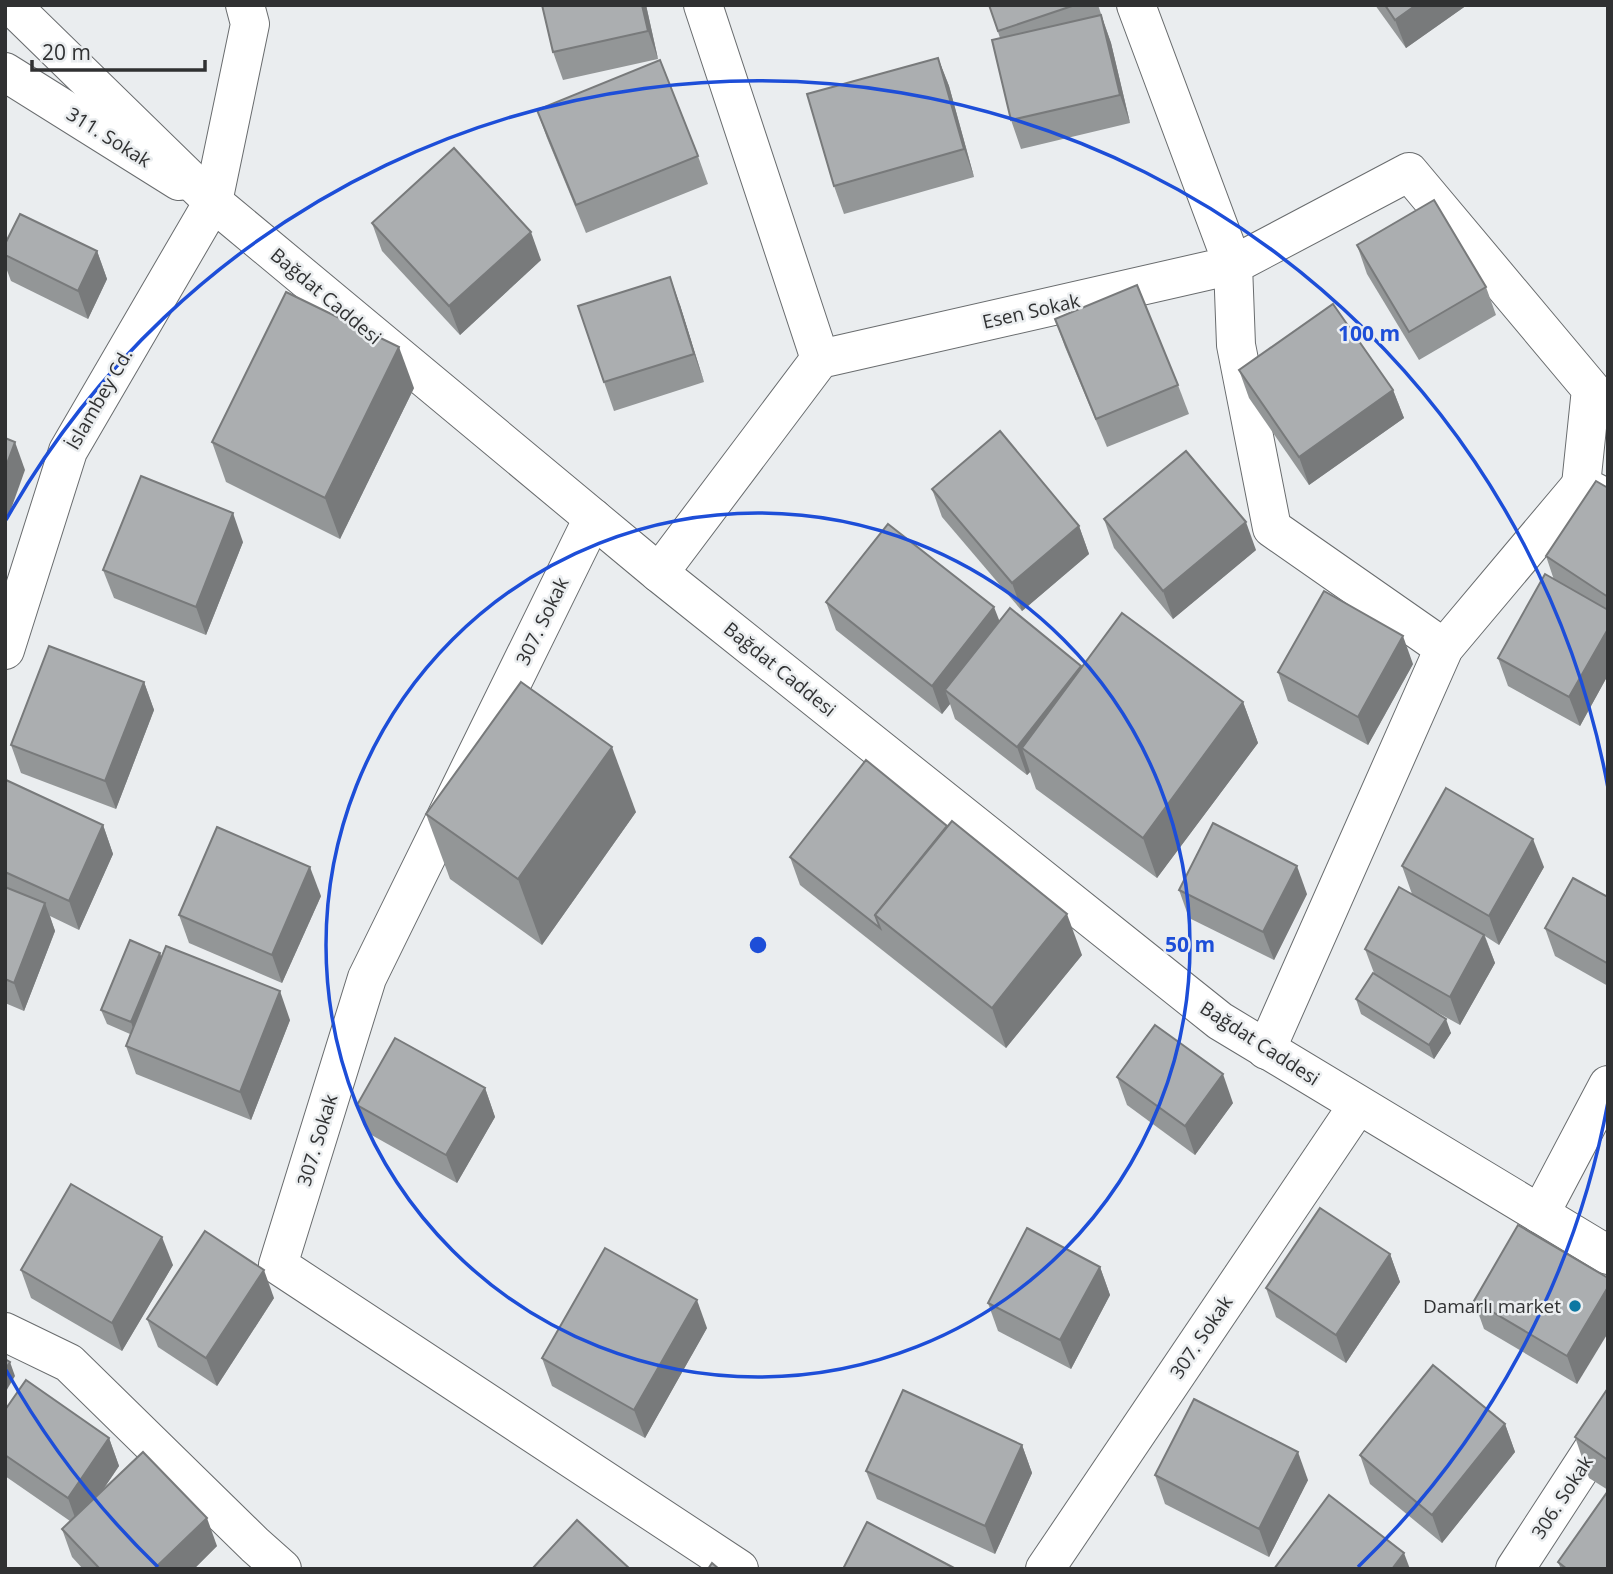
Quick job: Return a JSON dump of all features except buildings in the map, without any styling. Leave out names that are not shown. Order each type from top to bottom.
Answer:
[{"type":"street","name":"Bağdat Caddesi","points":[[11,5],[214,202],[659,573],[1220,1021],[1608,1255]]},
{"type":"street","name":"İslambey Cd.","points":[[5,650],[68,451],[214,202],[250,24],[245,5]]},
{"type":"street","points":[[659,573],[820,359],[703,5]]},
{"type":"street","points":[[1136,5],[1233,265],[1236,345],[1272,528],[1444,648]]},
{"type":"street","name":"311. Sokak","points":[[5,72],[214,202]]},
{"type":"street","name":"Esen Sokak","points":[[820,359],[1233,265],[1409,172],[1591,389],[1595,492]]},
{"type":"street","points":[[1266,1049],[1444,648],[1595,492]]},
{"type":"street","name":"307. Sokak","points":[[593,518],[366,978],[278,1265],[739,1569]]},
{"type":"street","points":[[1539,1214],[1608,1085]]},
{"type":"street","name":"307. Sokak","points":[[1045,1569],[1358,1105]]},
{"type":"street","points":[[5,1332],[69,1363],[282,1569]]},
{"type":"street","name":"306. Sokak","points":[[1516,1569],[1608,1426]]},
{"type":"place","name":"Damarlı market","points":[[1575,1306]]}]
